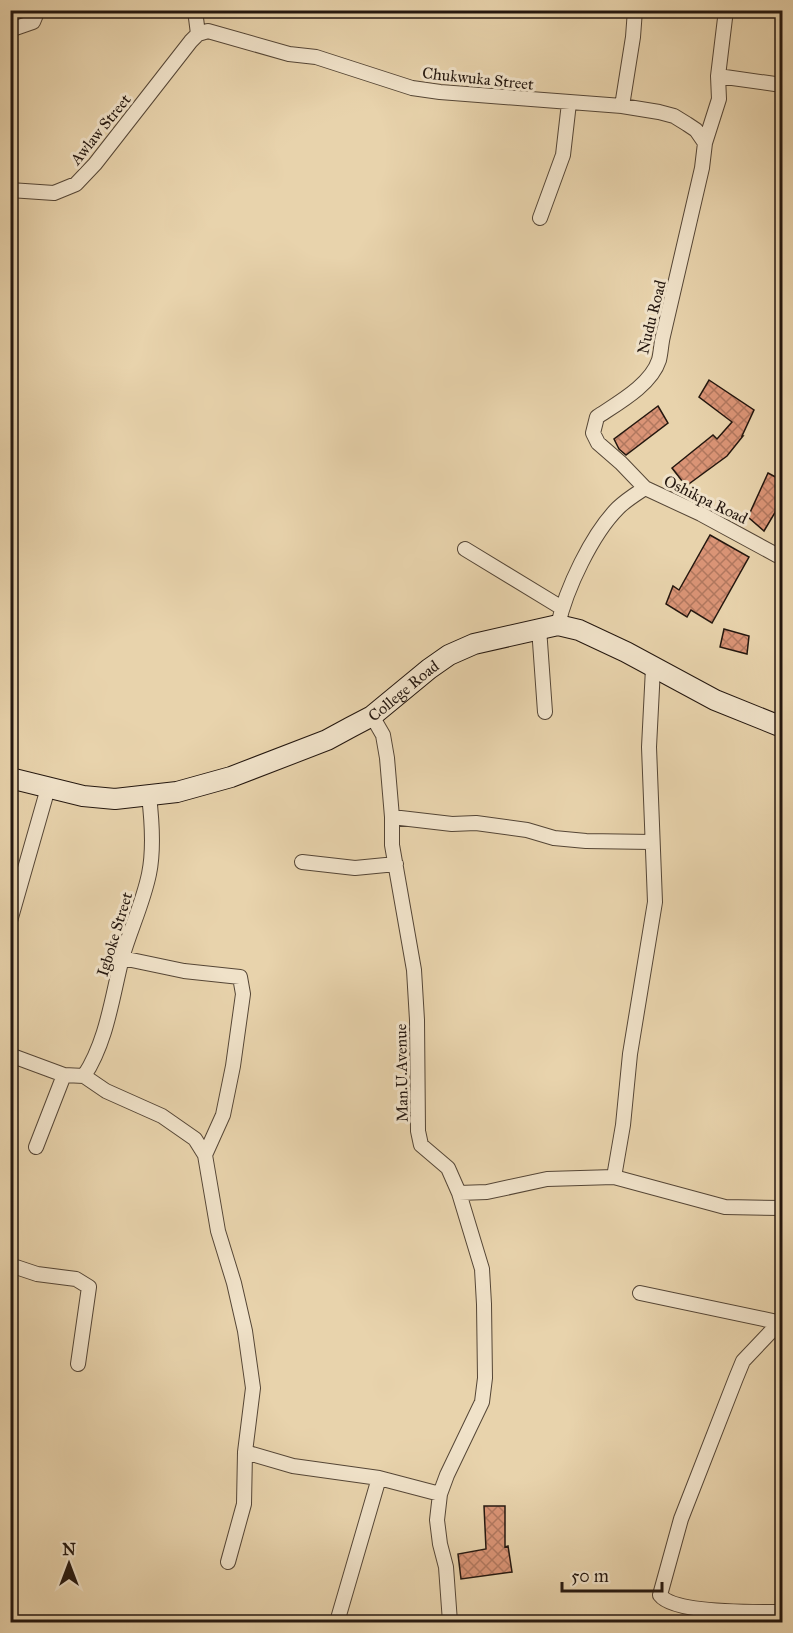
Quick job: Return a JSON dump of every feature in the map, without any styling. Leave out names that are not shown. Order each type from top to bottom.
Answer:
[{"type":"main road","points":[[553,620],[579,630],[715,700],[783,727]]},
{"type":"main road","name":"College Road","points":[[10,778],[93,797],[115,799],[177,792],[231,777],[327,740],[372,716],[449,655],[474,644],[553,620]]},
{"type":"street","points":[[194,37],[195,10]]},
{"type":"street","points":[[622,106],[635,10]]},
{"type":"street","name":"Nudu Road","points":[[645,488],[598,443],[593,433],[597,417],[630,395],[646,380],[659,361],[702,168],[705,143],[719,99],[717,76],[726,10]]},
{"type":"street","points":[[10,30],[36,16]]},
{"type":"street","name":"Chukwuka Street","points":[[194,37],[208,31],[289,54],[316,57],[412,88],[622,106],[674,116],[696,130],[705,143]]},
{"type":"street","name":"Awlaw Street","points":[[10,190],[54,193],[76,184],[95,164],[194,37]]},
{"type":"street","points":[[717,76],[783,85]]},
{"type":"street","points":[[540,218],[563,155],[569,103]]},
{"type":"street","points":[[545,712],[553,620],[601,529],[619,507],[645,488]]},
{"type":"street","name":"Oshikpa Road","points":[[645,488],[701,514],[783,558]]},
{"type":"street","points":[[465,549],[553,620]]},
{"type":"street","points":[[614,1177],[623,1125],[630,1054],[655,902],[649,747],[653,668]]},
{"type":"street","name":"Man.U.Avenue","points":[[372,716],[382,735],[387,758],[392,845],[414,970],[418,1131],[421,1145],[447,1168],[459,1194],[482,1269],[485,1378],[482,1402],[447,1475],[440,1494],[437,1520],[446,1567],[450,1623]]},
{"type":"street","points":[[10,921],[48,788]]},
{"type":"street","name":"Igboke Street","points":[[84,1076],[93,1062],[102,1038],[122,958],[149,874],[152,816],[148,796]]},
{"type":"street","points":[[392,817],[430,822],[476,823],[527,830],[554,838],[652,842]]},
{"type":"street","points":[[302,862],[355,868],[396,864]]},
{"type":"street","points":[[122,958],[184,971],[240,977],[243,994],[233,1066],[223,1115],[205,1155]]},
{"type":"street","points":[[10,1055],[64,1075],[84,1076],[106,1091],[162,1116],[195,1139],[205,1155],[218,1231],[234,1283],[245,1331],[253,1388],[244,1452],[244,1504],[228,1562]]},
{"type":"street","points":[[36,1147],[64,1075]]},
{"type":"street","points":[[459,1194],[548,1179],[614,1177],[725,1207],[783,1208]]},
{"type":"street","points":[[10,1265],[37,1274],[76,1279],[89,1287],[78,1364]]},
{"type":"street","points":[[640,1293],[781,1323]]},
{"type":"street","points":[[781,1323],[743,1361],[681,1519],[660,1595],[665,1600],[704,1610],[783,1612]]},
{"type":"street","points":[[244,1452],[293,1466],[379,1478],[440,1494]]},
{"type":"street","points":[[337,1623],[379,1478]]},
{"type":"building","points":[[709,380],[754,410],[743,436],[727,456],[686,486],[672,468],[713,435],[717,439],[732,422],[699,397]]},
{"type":"building","points":[[658,406],[668,423],[626,455],[619,449],[614,439]]},
{"type":"building","points":[[768,473],[783,481],[783,499],[764,531],[748,517]]},
{"type":"building","points":[[710,535],[749,557],[712,623],[691,610],[687,617],[666,604],[673,586],[679,590]]},
{"type":"building","points":[[724,629],[749,636],[747,654],[720,647]]},
{"type":"building","points":[[484,1506],[505,1506],[505,1547],[508,1546],[512,1572],[461,1579],[458,1554],[486,1549]]}]
